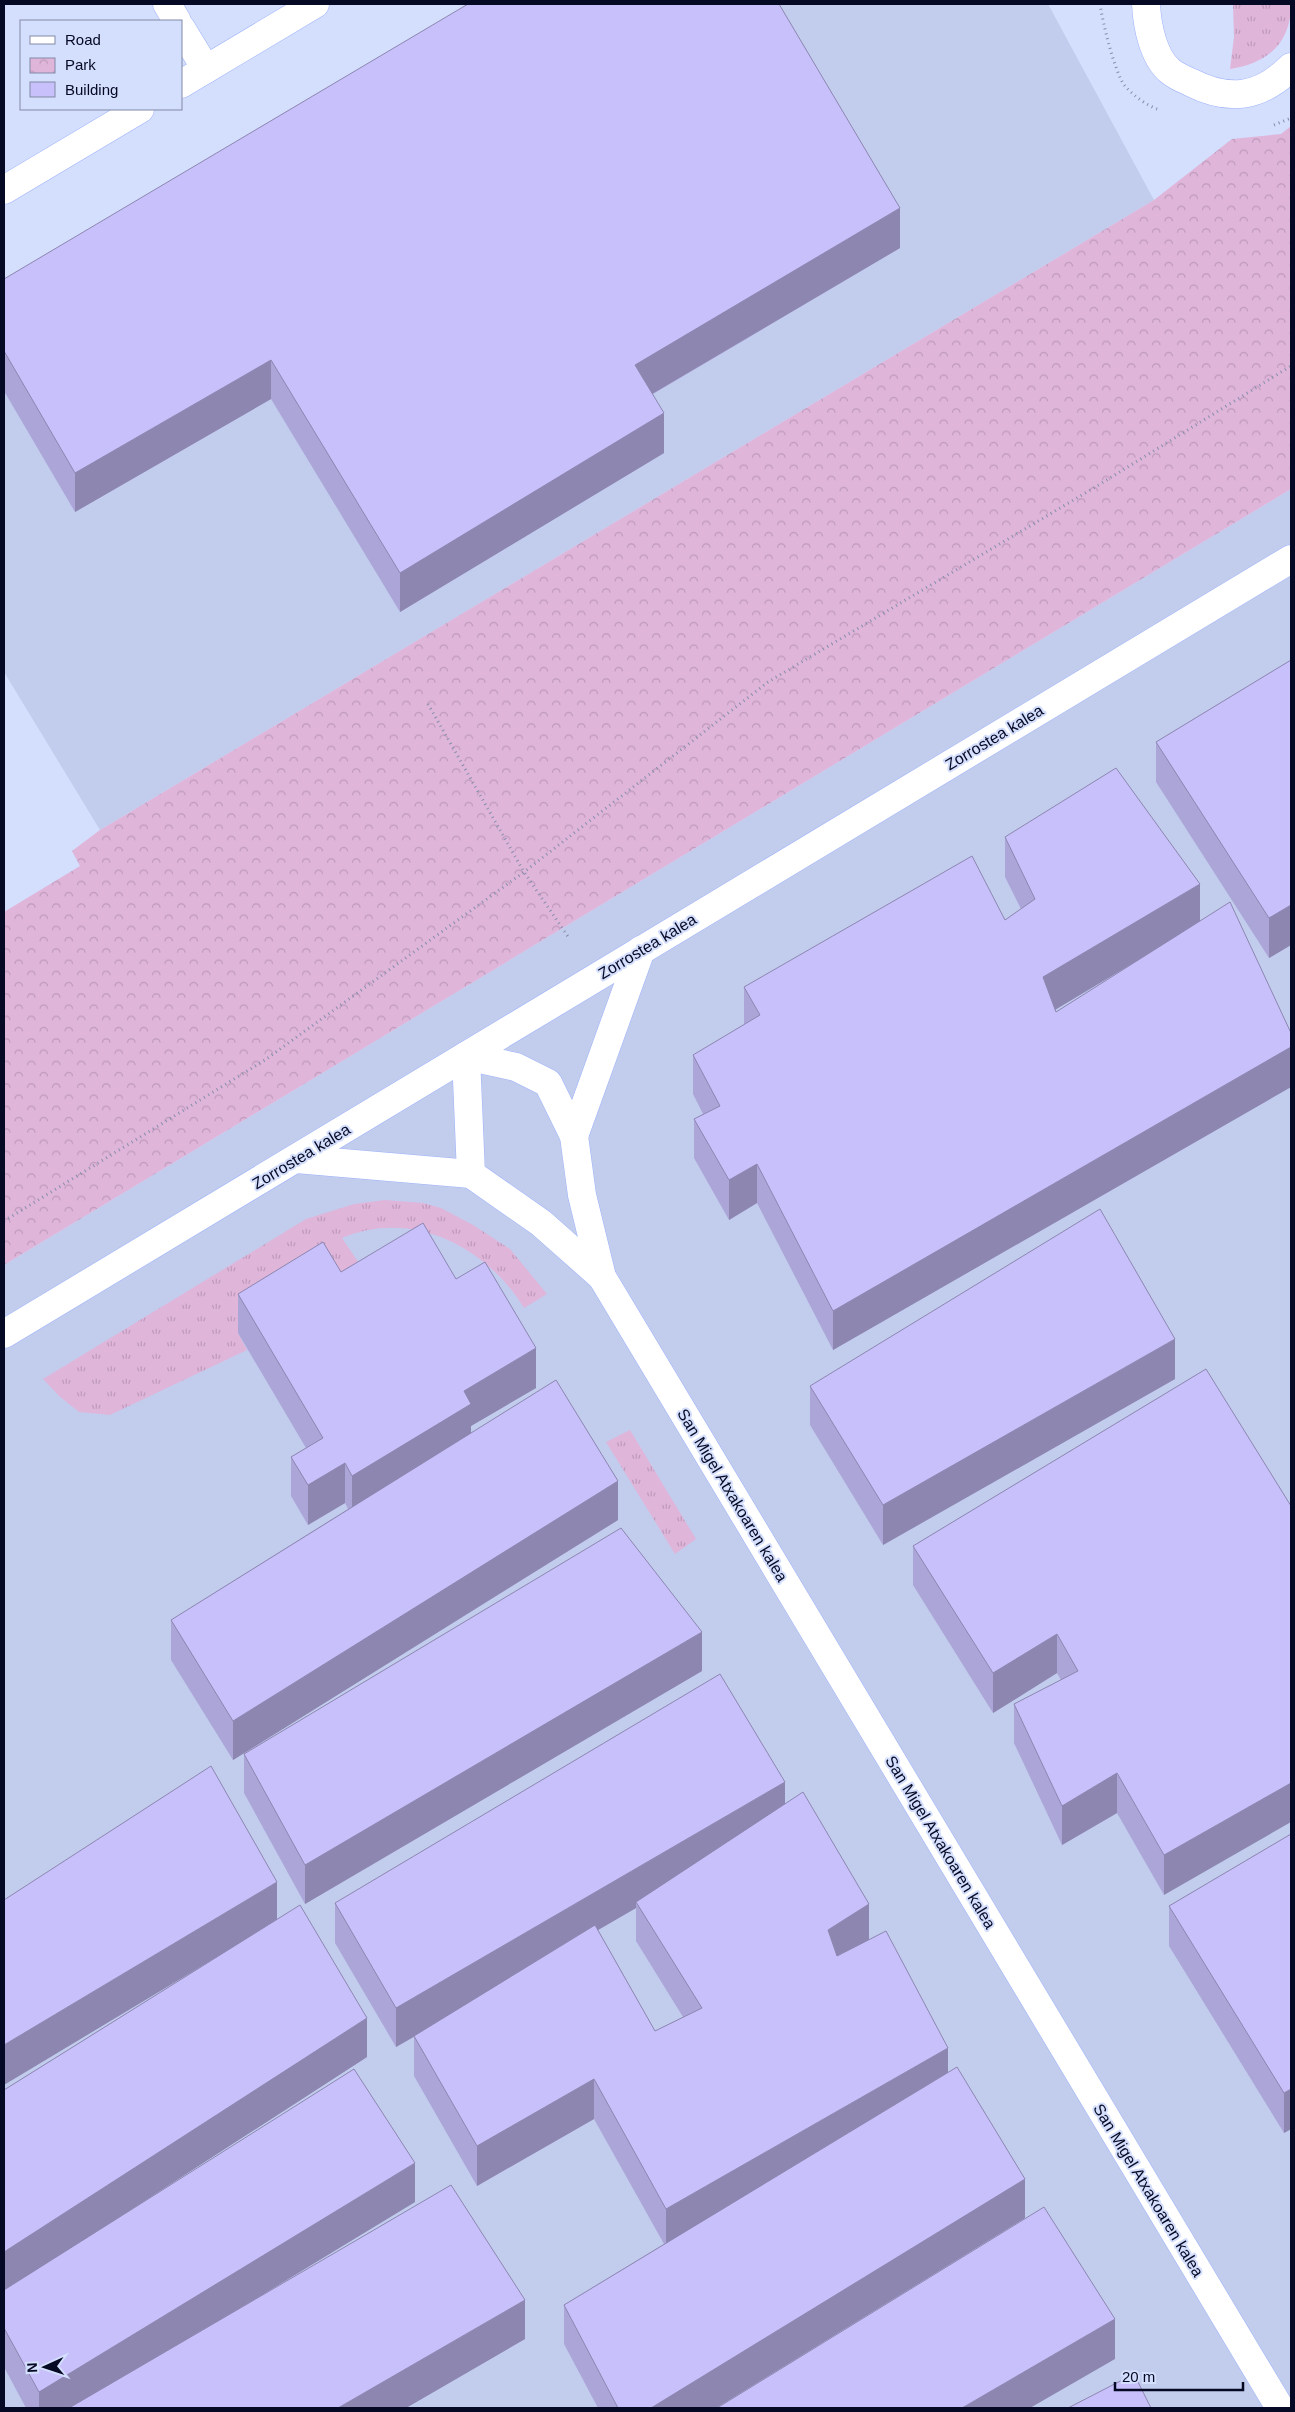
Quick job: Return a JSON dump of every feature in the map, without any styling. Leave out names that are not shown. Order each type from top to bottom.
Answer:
[{"type":"street","points":[[167,4],[176,20]]},
{"type":"street","points":[[182,83],[315,4]]},
{"type":"street","points":[[1146,4],[1150,35],[1169,71],[1203,89],[1238,95],[1250,93],[1271,84],[1291,67]]},
{"type":"street","points":[[182,30],[206,69]]},
{"type":"street","points":[[4,190],[138,110]]},
{"type":"street","name":"Zorrostea kalea","points":[[4,1334],[1291,559]]},
{"type":"street","name":"San Migel Atxakoaren kalea","points":[[574,1136],[641,950]]},
{"type":"street","points":[[296,1159],[472,1174],[466,1056]]},
{"type":"street","name":"San Migel Atxakoaren kalea","points":[[466,1056],[516,1067],[548,1083],[574,1136],[582,1195],[602,1277],[1280,2408]]},
{"type":"street","name":"San Migel Atxakoaren kalea","points":[[472,1174],[541,1223],[602,1277]]},
{"type":"path","points":[[1288,120],[1291,126]]},
{"type":"path","points":[[4,1221],[265,1060],[524,872],[768,682],[1097,486],[1291,366]]},
{"type":"path","points":[[428,704],[524,872],[569,938]]},
{"type":"shaded area","points":[[475,4],[1048,4],[1154,200],[100,830],[4,672],[4,286]]},
{"type":"shaded area","points":[[1291,489],[1291,2408],[4,2408],[4,1265]]},
{"type":"green space","points":[[1233,4],[1291,4],[1287,30],[1274,49],[1255,62],[1230,69],[1234,37]]},
{"type":"green space","points":[[1291,126],[1291,489],[4,1265],[4,912],[80,866],[72,851],[100,830],[1154,200],[1232,139],[1281,134]]},
{"type":"green space","points":[[385,1200],[423,1203],[441,1208],[473,1225],[510,1249],[547,1294],[524,1308],[508,1286],[490,1267],[469,1251],[445,1239],[421,1231],[395,1228],[368,1230],[342,1238],[377,1290],[238,1333],[247,1350],[110,1415],[79,1412],[59,1396],[43,1379],[306,1219],[354,1204]]},
{"type":"green space","points":[[630,1430],[696,1539],[675,1554],[606,1442]]},
{"type":"building","points":[[468,4],[779,4],[900,208],[635,365],[664,413],[400,573],[271,360],[75,473],[4,351],[4,279]]},
{"type":"building","points":[[1291,660],[1291,905],[1269,918],[1156,742]]},
{"type":"building","points":[[1116,768],[1200,884],[1043,977],[1056,1012],[1230,902],[1291,1033],[1291,1047],[833,1311],[757,1164],[729,1180],[694,1119],[720,1106],[693,1055],[760,1015],[744,987],[972,856],[1005,920],[1035,899],[1005,837]]},
{"type":"building","points":[[1100,1209],[1175,1339],[883,1505],[810,1386]]},
{"type":"building","points":[[423,1223],[456,1279],[485,1262],[536,1348],[464,1391],[471,1404],[352,1476],[345,1463],[308,1485],[291,1457],[323,1438],[238,1294],[323,1242],[341,1272]]},
{"type":"building","points":[[1206,1369],[1291,1506],[1291,1783],[1164,1855],[1117,1773],[1062,1806],[1014,1704],[1078,1671],[1057,1634],[993,1673],[913,1546]]},
{"type":"building","points":[[556,1380],[618,1481],[233,1721],[171,1620]]},
{"type":"building","points":[[621,1528],[702,1632],[305,1865],[244,1754]]},
{"type":"building","points":[[720,1674],[785,1782],[396,2008],[335,1903]]},
{"type":"building","points":[[211,1766],[277,1882],[4,2045],[4,1900]]},
{"type":"building","points":[[803,1792],[869,1904],[828,1930],[837,1956],[886,1931],[948,2048],[666,2209],[594,2079],[477,2146],[414,2036],[595,1925],[655,2031],[702,2008],[636,1902]]},
{"type":"building","points":[[1291,1834],[1291,2089],[1284,2093],[1169,1906]]},
{"type":"building","points":[[300,1905],[367,2018],[4,2252],[4,2090]]},
{"type":"building","points":[[957,2067],[1025,2179],[651,2408],[618,2408],[564,2305]]},
{"type":"building","points":[[354,2069],[415,2163],[39,2392],[4,2328],[4,2290]]},
{"type":"building","points":[[451,2185],[525,2300],[338,2408],[69,2408]]},
{"type":"building","points":[[1044,2207],[1115,2319],[962,2408],[717,2408]]},
{"type":"building","points":[[1134,2374],[1151,2408],[1068,2408]]}]
